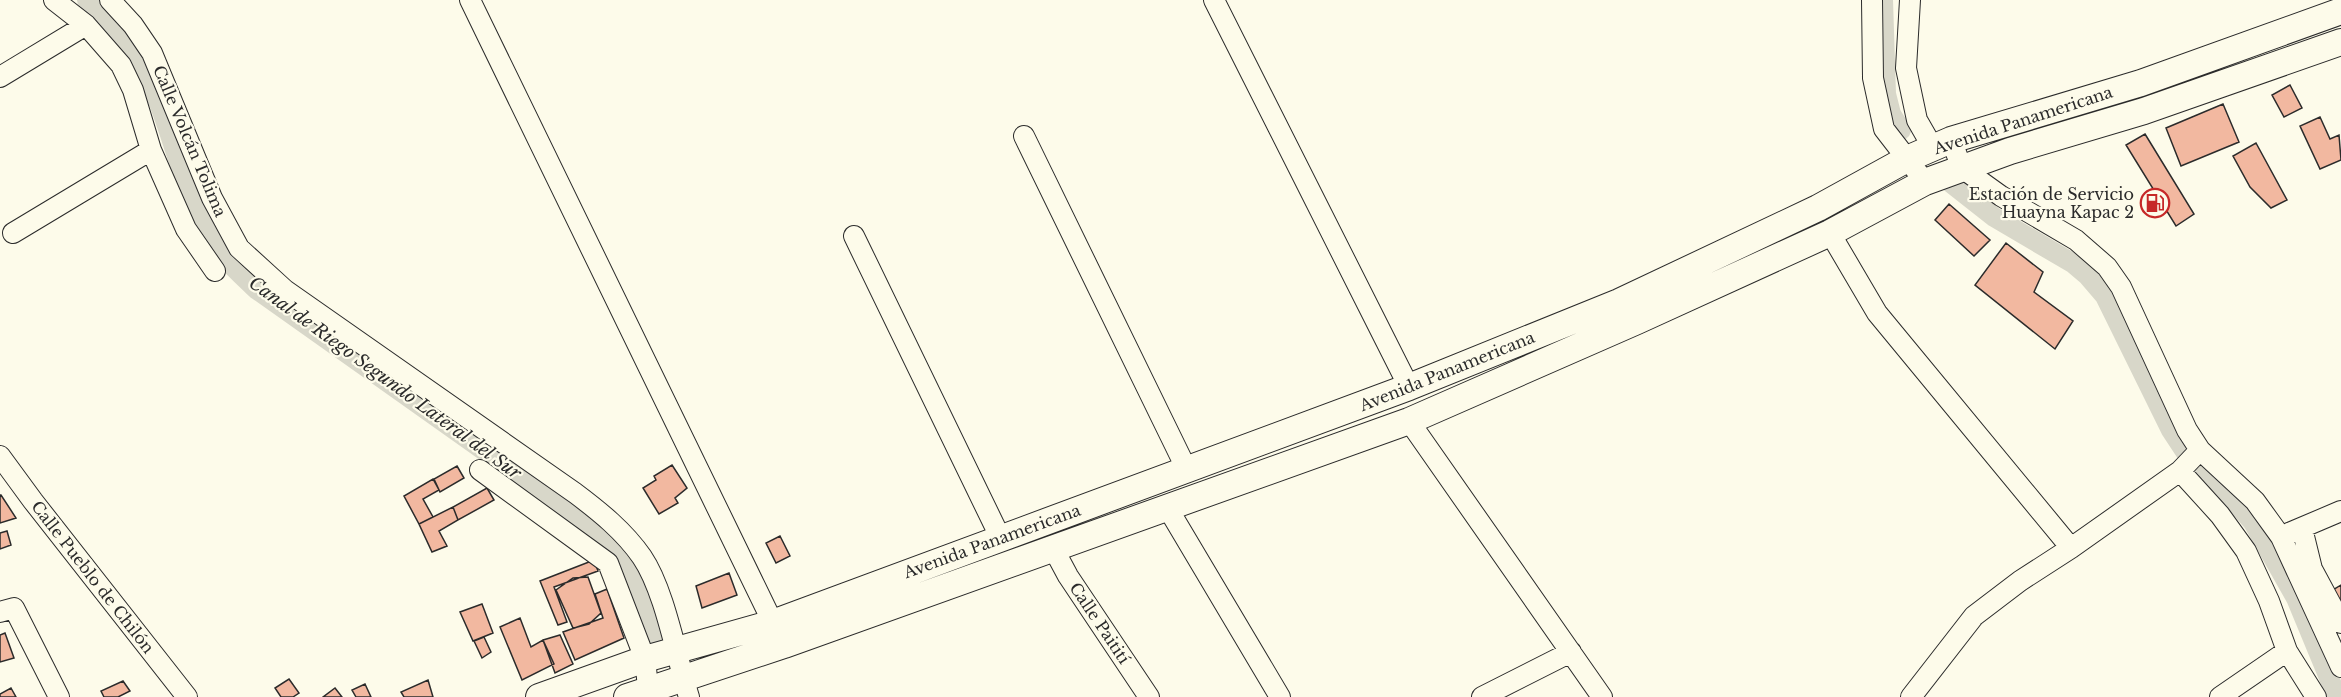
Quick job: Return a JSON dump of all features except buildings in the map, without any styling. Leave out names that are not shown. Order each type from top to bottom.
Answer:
[{"type":"main road","name":"Avenida Panamericana","points":[[538,697],[645,658],[773,623],[1409,387],[1619,302],[1818,208],[1907,159],[1942,144],[2141,83],[2341,11]]},
{"type":"main road","name":"Avenida Panamericana","points":[[641,695],[686,688],[1053,548],[1409,421],[1830,233],[1925,182],[1962,168],[2144,111],[2341,42]]},
{"type":"street","points":[[54,0],[86,25],[121,65],[133,90],[151,150],[186,229],[215,271]]},
{"type":"street","name":"Calle Volcán Tolima","points":[[110,0],[133,25],[152,54],[212,198],[239,248],[285,291],[601,513],[642,557],[652,576],[665,612],[686,688]]},
{"type":"street","points":[[470,0],[773,623]]},
{"type":"street","points":[[1214,0],[1409,387]]},
{"type":"street","points":[[1872,0],[1874,78],[1878,108],[1884,129],[1925,182]]},
{"type":"street","points":[[1910,0],[1906,68],[1917,120],[1942,144],[1962,168],[2001,196],[2076,240],[2107,267],[2121,287],[2187,430],[2199,451],[2255,501],[2281,537],[2341,667]]},
{"type":"street","points":[[0,76],[86,25]]},
{"type":"street","points":[[1024,136],[1187,470]]},
{"type":"street","points":[[13,233],[151,150]]},
{"type":"street","points":[[1830,233],[1877,313],[2071,548]]},
{"type":"street","points":[[854,236],[1000,537]]},
{"type":"street","points":[[1409,421],[1602,697]]},
{"type":"street","points":[[1911,697],[1974,616],[2020,581],[2181,470],[2199,451]]},
{"type":"street","name":"Calle Pueblo de Chilón","points":[[0,456],[187,697]]},
{"type":"street","points":[[480,470],[608,563],[645,658],[641,695]]},
{"type":"street","points":[[2181,470],[2220,515],[2246,551],[2269,601],[2287,651],[2316,697]]},
{"type":"street","points":[[1167,507],[1280,697]]},
{"type":"street","points":[[2281,537],[2341,511]]},
{"type":"street","points":[[2302,528],[2312,569],[2341,623]]},
{"type":"street","name":"Calle Paitití","points":[[1053,548],[1068,576],[1149,697]]},
{"type":"street","points":[[0,612],[14,608],[59,697]]},
{"type":"street","points":[[2220,697],[2287,651]]},
{"type":"street","points":[[1482,697],[1571,652]]},
{"type":"waterway","name":"Canal de Riego Segundo Lateral del Sur","points":[[87,0],[110,23],[143,67],[162,110],[192,199],[213,241],[227,261],[256,289],[599,532],[630,569],[642,594],[655,640]]},
{"type":"waterway","points":[[1883,0],[1886,94],[1891,114],[1901,130]]},
{"type":"waterway","points":[[1947,180],[1994,217],[2074,264],[2105,296],[2171,430],[2194,465],[2237,504],[2253,522],[2296,598],[2337,697]]},
{"type":"place","name":"Estación de Servicio Huayna Kapac 2","points":[[2155,203]]}]
